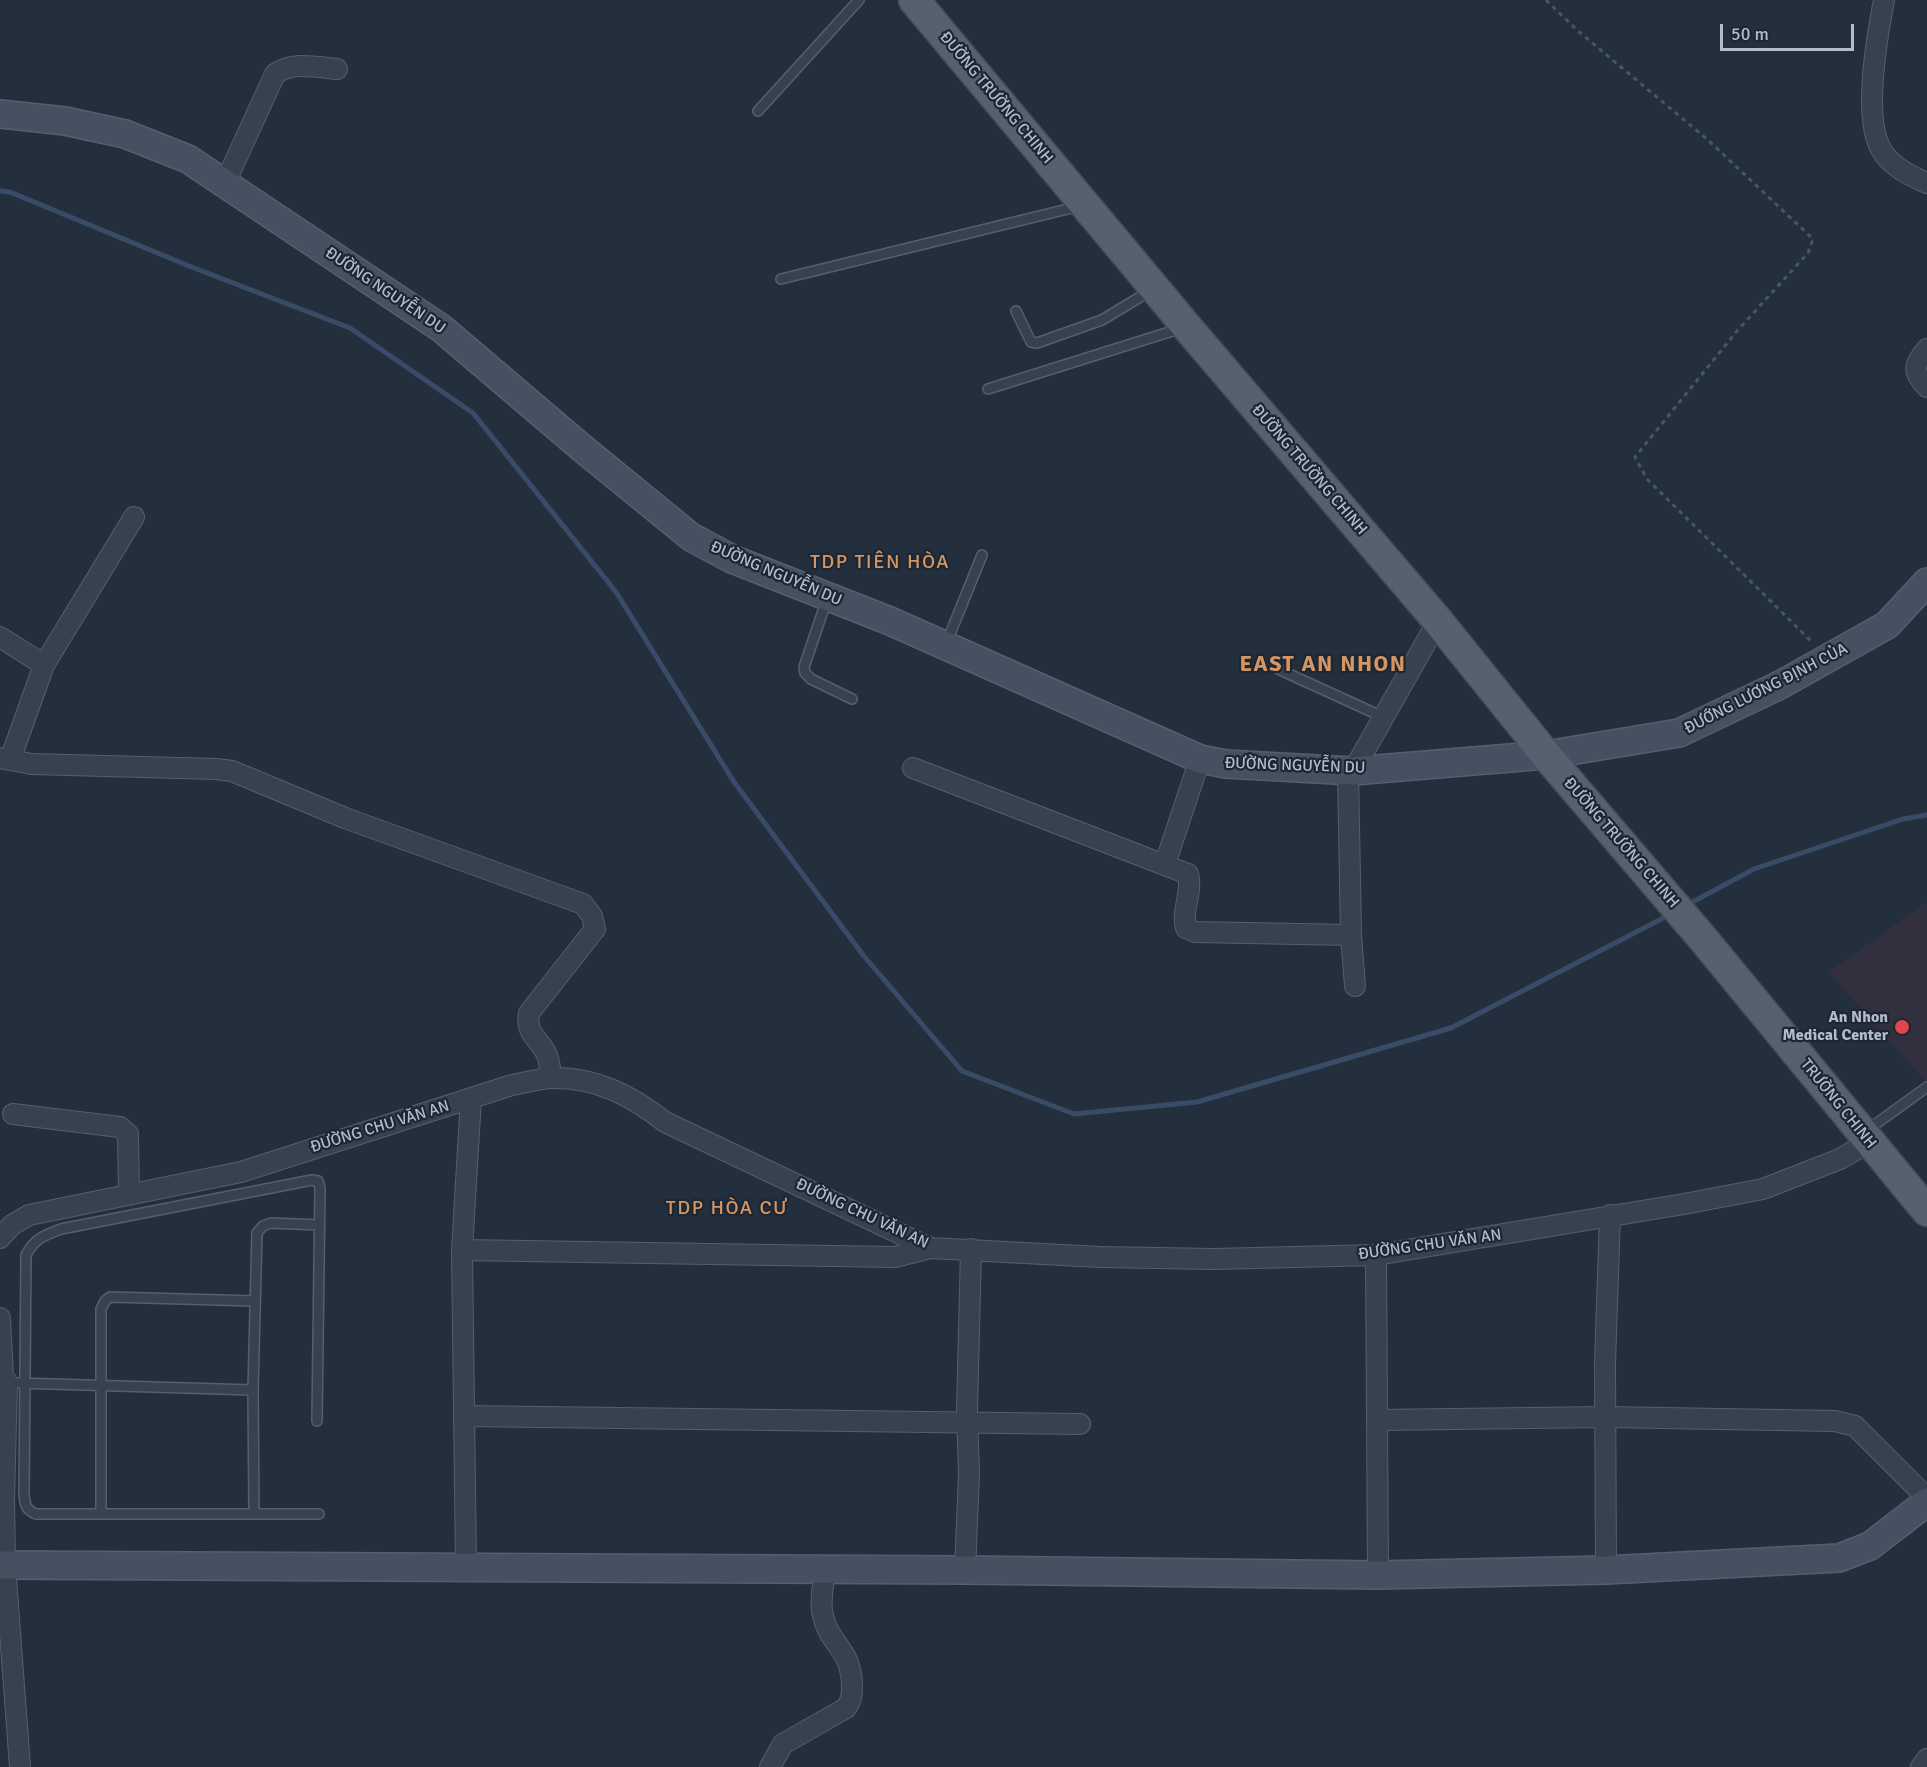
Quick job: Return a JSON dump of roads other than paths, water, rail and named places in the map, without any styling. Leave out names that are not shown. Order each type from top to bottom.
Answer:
[{"type":"main road","name":"ĐƯỜNG TRƯỜNG CHINH","points":[[914,0],[1187,327],[1438,621],[1546,755],[1704,940]]},
{"type":"main road","name":"TRƯỜNG CHINH","points":[[1704,940],[1927,1211]]},
{"type":"street","points":[[1884,0],[1875,53],[1873,104],[1876,133],[1881,149],[1889,161],[1927,183]]},
{"type":"street","points":[[225,183],[275,74],[292,65],[337,69]]},
{"type":"street","name":"ĐƯỜNG NGUYỄN DU","points":[[0,114],[65,121],[124,134],[188,159],[441,328],[582,448],[692,537],[732,559],[890,621],[1200,759],[1226,764],[1351,770],[1546,755]]},
{"type":"street","points":[[1927,349],[1916,366],[1917,377],[1927,387]]},
{"type":"street","points":[[134,517],[44,665],[5,759],[32,764],[232,771],[345,818],[583,904],[592,915],[595,929],[529,1013],[527,1023],[548,1055],[551,1078]]},
{"type":"street","name":"ĐƯỚNG LƯƠNG ĐỊNH CỦA","points":[[1546,755],[1679,733],[1780,685],[1887,625],[1927,582]]},
{"type":"street","points":[[1355,986],[1351,935],[1351,770],[1438,621]]},
{"type":"street","points":[[0,638],[44,665]]},
{"type":"street","points":[[1165,864],[1200,759]]},
{"type":"street","points":[[913,768],[1188,874],[1191,884],[1184,919],[1186,928],[1195,932],[1351,935]]},
{"type":"street","name":"ĐƯỜNG CHU VĂN AN","points":[[4,1228],[28,1215],[241,1172],[512,1085],[551,1078],[578,1079],[612,1089],[641,1103],[665,1122],[930,1248],[1100,1257],[1215,1259],[1376,1255],[1763,1189],[1840,1159],[1865,1138]]},
{"type":"street","points":[[466,1567],[462,1250],[471,1098]]},
{"type":"street","points":[[13,1114],[120,1126],[126,1130],[128,1134],[129,1195]]},
{"type":"street","points":[[1606,1570],[1610,1215]]},
{"type":"street","points":[[462,1250],[895,1257],[930,1248]]},
{"type":"street","points":[[965,1570],[969,1474],[967,1422],[971,1249]]},
{"type":"street","points":[[1376,1255],[1378,1575]]},
{"type":"street","points":[[0,1318],[3,1377],[16,1382],[4,1499],[2,1566],[20,1767]]},
{"type":"street","points":[[465,1416],[1080,1424]]},
{"type":"street","points":[[1377,1420],[1606,1417],[1835,1421],[1855,1426],[1927,1498]]},
{"type":"street","points":[[2,1566],[825,1569],[1378,1575],[1606,1570],[1839,1558],[1870,1546],[1927,1503]]},
{"type":"street","points":[[770,1767],[783,1744],[846,1708],[851,1702],[851,1669],[845,1654],[829,1635],[822,1614],[825,1569]]},
{"type":"street","points":[[1921,1767],[1927,1759]]},
{"type":"lane","points":[[758,111],[859,0]]},
{"type":"lane","points":[[781,279],[1085,205]]},
{"type":"lane","points":[[1016,311],[1028,338],[1031,342],[1037,343],[1102,320],[1155,289]]},
{"type":"lane","points":[[988,389],[1187,327]]},
{"type":"lane","points":[[945,646],[982,555]]},
{"type":"lane","points":[[828,597],[804,667],[805,674],[810,679],[852,699]]},
{"type":"lane","points":[[1278,669],[1383,717]]},
{"type":"lane","points":[[1865,1138],[1927,1087]]},
{"type":"lane","points":[[317,1420],[320,1188],[318,1180],[61,1229],[41,1236],[31,1246],[26,1255],[16,1382],[25,1506],[29,1511],[36,1514],[319,1514]]},
{"type":"lane","points":[[254,1513],[257,1233],[263,1226],[271,1223],[319,1225]]},
{"type":"lane","points":[[101,1513],[101,1309],[105,1301],[110,1297],[255,1301]]},
{"type":"lane","points":[[16,1382],[254,1390]]},
{"type":"waterway","points":[[0,191],[10,192],[189,266],[350,328],[473,413],[616,592],[734,782],[863,955],[962,1071],[1074,1114],[1197,1102],[1451,1028],[1669,915]]},
{"type":"waterway","points":[[1685,906],[1754,869],[1903,819],[1927,815]]},
{"type":"place","name":"An Nhon Medical Center","points":[[1902,1027]]},
{"type":"district","name":"TDP TIÊN HÒA","points":[[880,563]]},
{"type":"district","name":"EAST AN NHON","points":[[1323,665]]},
{"type":"district","name":"TDP HÒA CƯ","points":[[727,1209]]}]
